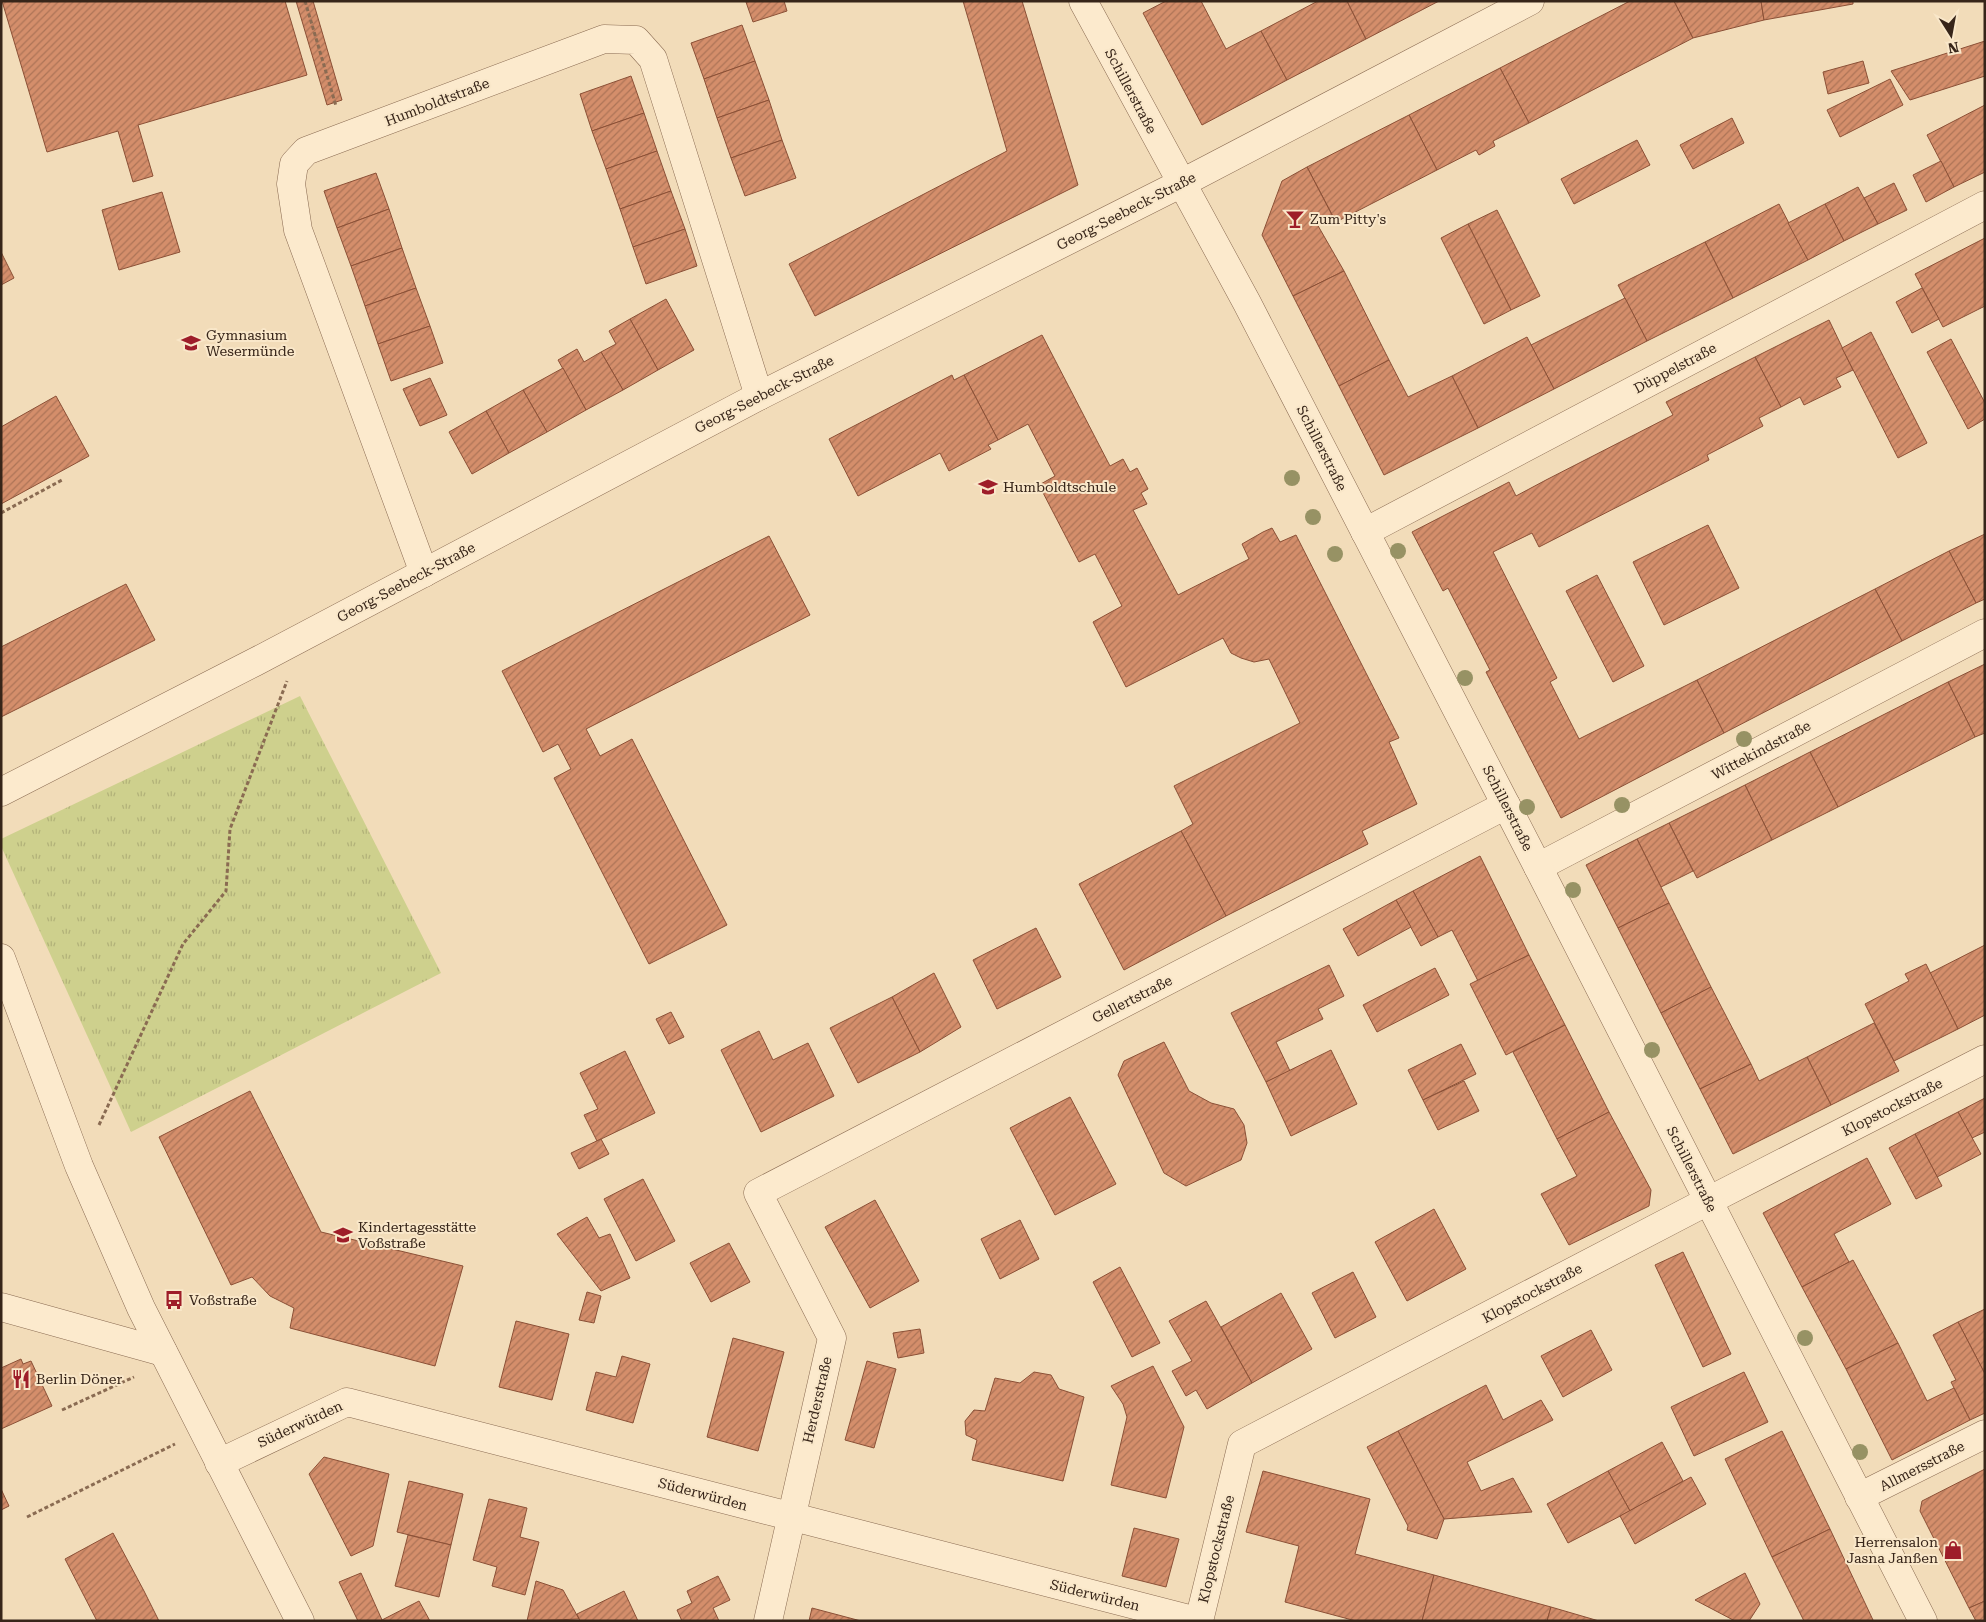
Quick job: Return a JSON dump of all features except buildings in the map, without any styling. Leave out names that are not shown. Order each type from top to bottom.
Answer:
[{"type":"street","name":"Schillerstraße","points":[[1082,1],[1247,304],[1538,867],[1923,1621]]},
{"type":"street","name":"Georg-Seebeck-Straße","points":[[1,792],[305,636],[759,396],[1182,183],[1530,1]]},
{"type":"street","name":"Humboldtstraße","points":[[424,573],[298,230],[291,184],[294,164],[306,151],[604,39],[636,40],[653,59],[759,396]]},
{"type":"street","name":"Düppelstraße","points":[[1365,532],[1985,206]]},
{"type":"street","name":"Wittekindstraße","points":[[1538,867],[1985,633]]},
{"type":"street","name":"Gellertstraße","points":[[758,1193],[1506,805]]},
{"type":"street","points":[[1,958],[80,1166],[141,1308],[300,1621]]},
{"type":"street","name":"Klopstockstraße","points":[[1198,1621],[1242,1444],[1985,1059]]},
{"type":"street","name":"Herderstraße","points":[[758,1193],[832,1338],[790,1516],[768,1621]]},
{"type":"street","points":[[1,1307],[166,1357]]},
{"type":"street","name":"Süderwürden","points":[[219,1463],[347,1402],[1198,1621]]},
{"type":"street","name":"Allmersstraße","points":[[1860,1498],[1985,1434]]},
{"type":"path","points":[[305,1],[345,136]]},
{"type":"path","points":[[1,513],[62,480]]},
{"type":"path","points":[[80,1166],[182,944],[226,890],[230,829],[305,636]]},
{"type":"path","points":[[62,1410],[166,1357]]},
{"type":"path","points":[[27,1517],[203,1430]]},
{"type":"green space","points":[[300,696],[441,973],[131,1132],[1,846],[1,839]]},
{"type":"place","name":"Zum Pitty's","points":[[1295,219]]},
{"type":"place","name":"Gymnasium Wesermünde","points":[[191,343]]},
{"type":"place","name":"Humboldtschule","points":[[988,487]]},
{"type":"place","name":"Kindertagesstätte Voßstraße","points":[[343,1235]]},
{"type":"place","name":"Voßstraße","points":[[174,1300]]},
{"type":"place","name":"Berlin Döner","points":[[21,1379]]},
{"type":"place","name":"Herrensalon Jasna Janßen","points":[[1953,1550]]}]
